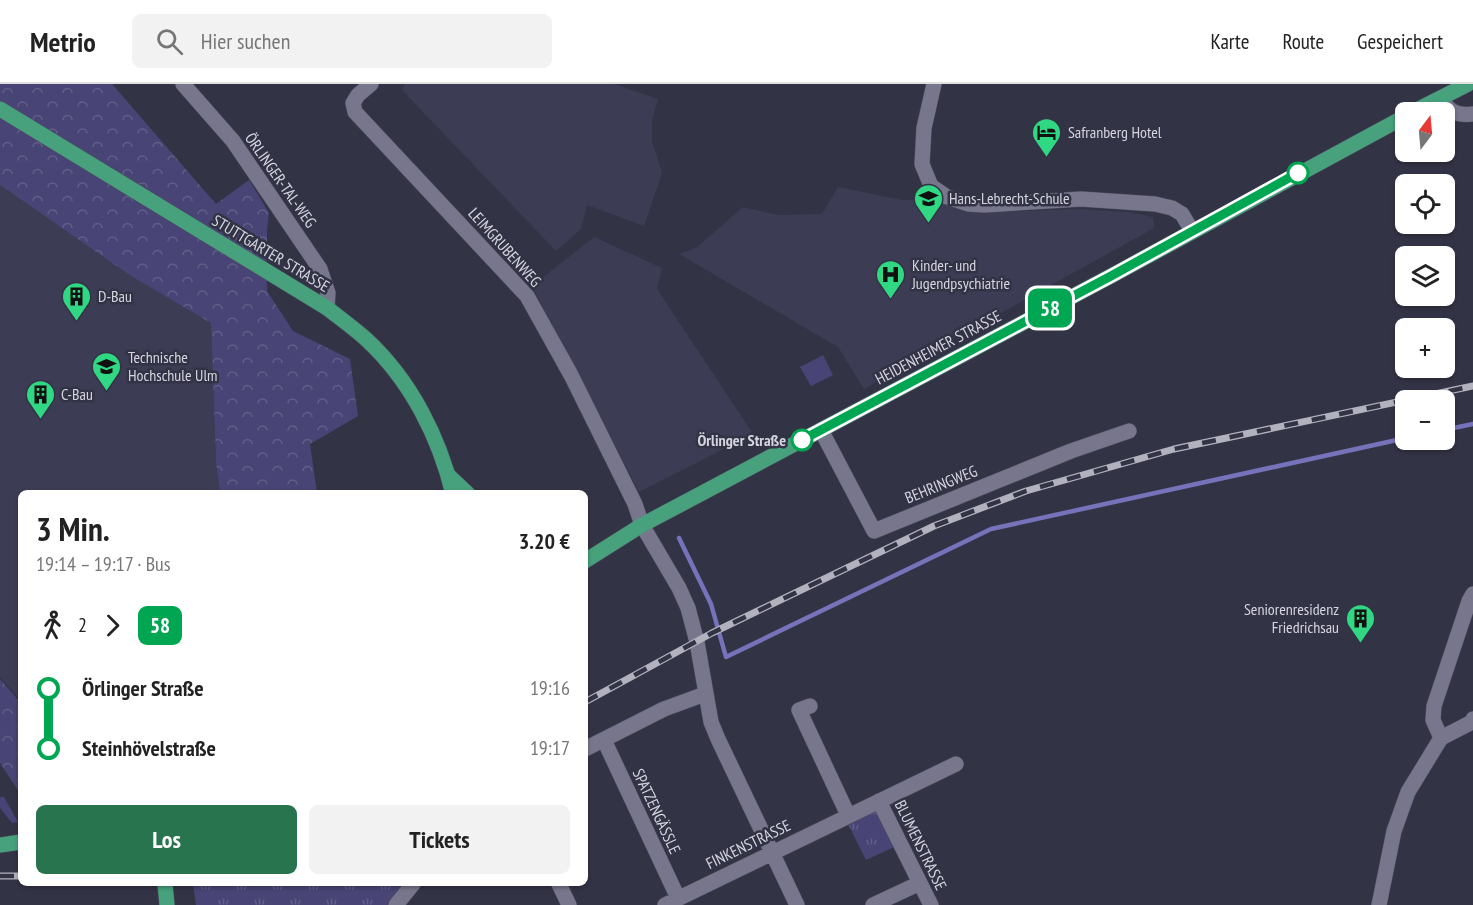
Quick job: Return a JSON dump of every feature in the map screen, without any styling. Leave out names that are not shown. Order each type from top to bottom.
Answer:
[{"type":"main road","points":[[1434,102],[1468,84]]},
{"type":"main road","name":"STUTTGARTER STRASSE","points":[[0,109],[327,308],[368,341],[406,386],[429,425],[452,490]]},
{"type":"main road","name":"HEIDENHEIMER STRASSE","points":[[588,559],[642,525],[1395,122]]},
{"type":"main road","points":[[448,475],[464,490]]},
{"type":"main road","points":[[0,843],[18,842]]},
{"type":"main road","points":[[165,886],[167,905]]},
{"type":"street","name":"ÖRLINGER-TAL-WEG","points":[[183,84],[233,141],[280,213],[320,268],[328,293],[327,308]]},
{"type":"street","name":"LEIMGRUBENWEG","points":[[371,84],[358,95],[353,103],[355,112],[527,296],[571,375],[642,525]]},
{"type":"street","points":[[934,84],[924,128],[922,164],[931,186],[947,197],[968,204],[1081,199],[1162,205],[1182,214],[1192,231]]},
{"type":"street","points":[[1442,98],[1450,111],[1473,114]]},
{"type":"street","name":"BEHRINGWEG","points":[[821,430],[874,531],[1071,451],[1128,431]]},
{"type":"street","points":[[642,525],[679,588],[688,608],[697,642],[711,722],[797,905]]},
{"type":"street","points":[[1441,738],[1433,720],[1434,706],[1473,594]]},
{"type":"street","points":[[588,748],[664,709],[705,694]]},
{"type":"street","points":[[810,706],[799,710],[848,815]]},
{"type":"street","points":[[1379,905],[1394,831],[1408,792],[1441,738],[1472,722],[1473,719]]},
{"type":"street","name":"SPATZENGÄSSLE","points":[[604,740],[671,902]]},
{"type":"street","name":"FINKENSTRASSE","points":[[671,902],[956,764]]},
{"type":"street","name":"BLUMENSTRASSE","points":[[879,801],[931,905]]},
{"type":"street","points":[[873,905],[920,883]]},
{"type":"street","points":[[396,905],[411,886]]},
{"type":"street","points":[[560,886],[569,905]]},
{"type":"shaded area","points":[[405,84],[614,84],[658,99],[652,120],[652,141],[662,173],[644,226],[587,205],[581,229],[556,251],[402,90]]},
{"type":"shaded area","name":"Technische Hochschule Ulm","points":[[0,185],[131,276],[211,323],[216,462],[220,490],[18,490],[18,698],[0,677]]},
{"type":"shaded area","name":"Kinder- und Jugendpsychiatrie","points":[[838,187],[902,200],[922,200],[1006,212],[1076,209],[1127,212],[1153,217],[1154,228],[864,389],[838,347],[679,254],[696,248],[743,207],[778,215],[822,214]]},
{"type":"shaded area","points":[[594,237],[662,268],[657,289],[753,434],[639,492],[532,286]]},
{"type":"green space","points":[[0,84],[112,84],[216,204],[249,180],[269,213],[267,291],[293,331],[350,359],[358,416],[310,444],[317,490],[220,490],[216,462],[211,323],[131,276],[0,185]]},
{"type":"green space","points":[[823,355],[833,375],[811,386],[800,367]]},
{"type":"green space","points":[[0,679],[18,700],[18,790],[0,763]]},
{"type":"green space","points":[[0,797],[4,797],[18,822],[12,823],[0,808]]},
{"type":"green space","points":[[873,811],[878,814],[894,847],[866,860],[847,822]]},
{"type":"green space","points":[[193,886],[410,886],[397,905],[196,905]]},
{"type":"waterway","points":[[1455,428],[1473,424]]},
{"type":"waterway","points":[[679,538],[711,604],[726,657],[991,529],[1395,440]]},
{"type":"railway","points":[[588,700],[712,633],[934,526],[1026,491],[1174,449],[1473,386]]},
{"type":"railway","points":[[0,876],[18,876]]},
{"type":"bus line","name":"58","points":[[802,440],[1111,276],[1298,173]]},
{"type":"place","name":"Safranberg Hotel","points":[[1047,158]]},
{"type":"place","name":"Hans-Lebrecht-Schule","points":[[928,224]]},
{"type":"place","name":"Kinder- und Jugendpsychiatrie","points":[[891,300]]},
{"type":"place","name":"D-Bau","points":[[77,322]]},
{"type":"place","name":"Technische Hochschule Ulm","points":[[107,392]]},
{"type":"place","name":"C-Bau","points":[[40,420]]},
{"type":"place","name":"Örlinger Straße","points":[[802,440]]},
{"type":"place","name":"Seniorenresidenz Friedrichsau","points":[[1360,644]]}]
